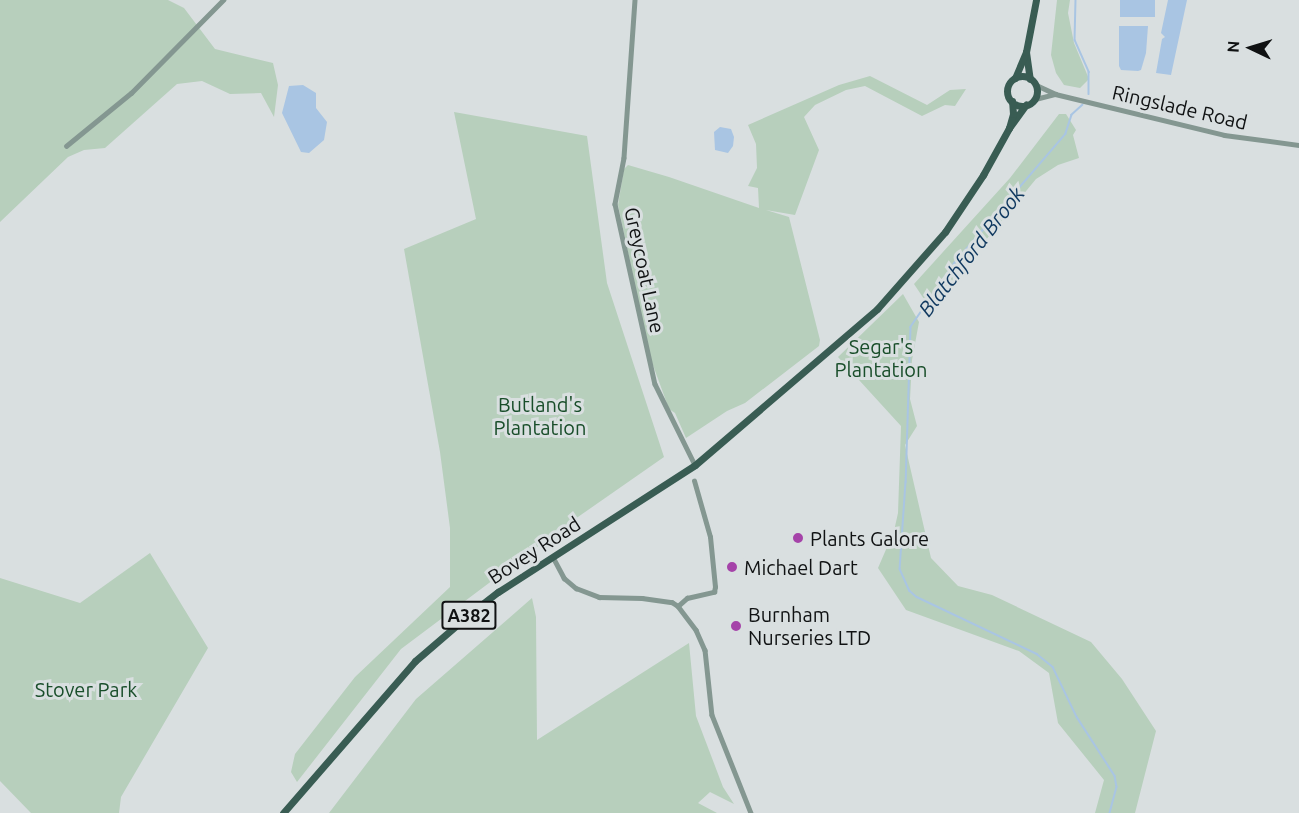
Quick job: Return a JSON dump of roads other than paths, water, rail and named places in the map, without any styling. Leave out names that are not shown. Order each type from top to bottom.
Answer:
[{"type":"main road","points":[[1026,52],[1030,79],[1036,85],[1035,99],[1026,105],[1019,106],[1012,101],[1008,88],[1026,52],[1036,0]]},
{"type":"main road","points":[[1015,78],[1030,79]]},
{"type":"main road","name":"A382","points":[[1009,128],[1013,114],[1012,101]]},
{"type":"main road","name":"A382","points":[[695,465],[860,326],[893,292],[945,232],[983,175],[1009,128],[1026,105]]},
{"type":"main road","name":"Bovey Road","points":[[283,813],[416,661],[498,592],[695,465]]},
{"type":"street","points":[[66,146],[130,93],[223,0]]},
{"type":"street","name":"Greycoat Lane","points":[[635,0],[624,158],[615,204],[655,384],[695,465]]},
{"type":"street","name":"Ringslade Road","points":[[1036,85],[1054,94],[1224,135],[1299,145]]},
{"type":"street","name":"Ringslade Road","points":[[1035,99],[1054,94]]},
{"type":"street","points":[[678,606],[687,598],[714,592],[715,587],[710,537],[694,481]]},
{"type":"street","points":[[553,557],[564,578],[576,588],[599,597],[642,598],[672,602],[678,606],[696,630],[705,650],[712,715],[751,813]]},
{"type":"water","points":[[1120,0],[1155,0],[1155,17],[1120,17]]},
{"type":"water","points":[[1168,0],[1187,0],[1171,75],[1156,73],[1162,39],[1165,37],[1161,33]]},
{"type":"water","points":[[1119,26],[1148,26],[1146,53],[1141,70],[1121,70],[1119,66]]},
{"type":"water","points":[[303,85],[316,93],[316,108],[327,122],[324,140],[309,153],[301,152],[282,113],[289,86]]},
{"type":"water","points":[[720,127],[731,129],[734,137],[733,146],[728,153],[715,150],[714,132]]},
{"type":"waterway","name":"Blatchford Brook","points":[[1076,0],[1075,40],[1089,72],[1089,94]]},
{"type":"waterway","name":"Blatchford Brook","points":[[1083,105],[1072,115],[1066,134],[955,263],[911,327],[906,482],[900,569],[910,591],[917,597],[1037,654],[1053,667],[1077,717],[1115,776],[1117,787],[1110,813]]},
{"type":"place","name":"Plants Galore","points":[[798,538]]},
{"type":"place","name":"Michael Dart","points":[[732,567]]},
{"type":"place","name":"Burnham Nurseries LTD","points":[[736,626]]},
{"type":"park label","name":"Segar's Plantation","points":[[881,358]]},
{"type":"park label","name":"Butland's Plantation","points":[[540,416]]},
{"type":"park label","name":"Stover Park","points":[[86,689]]}]
